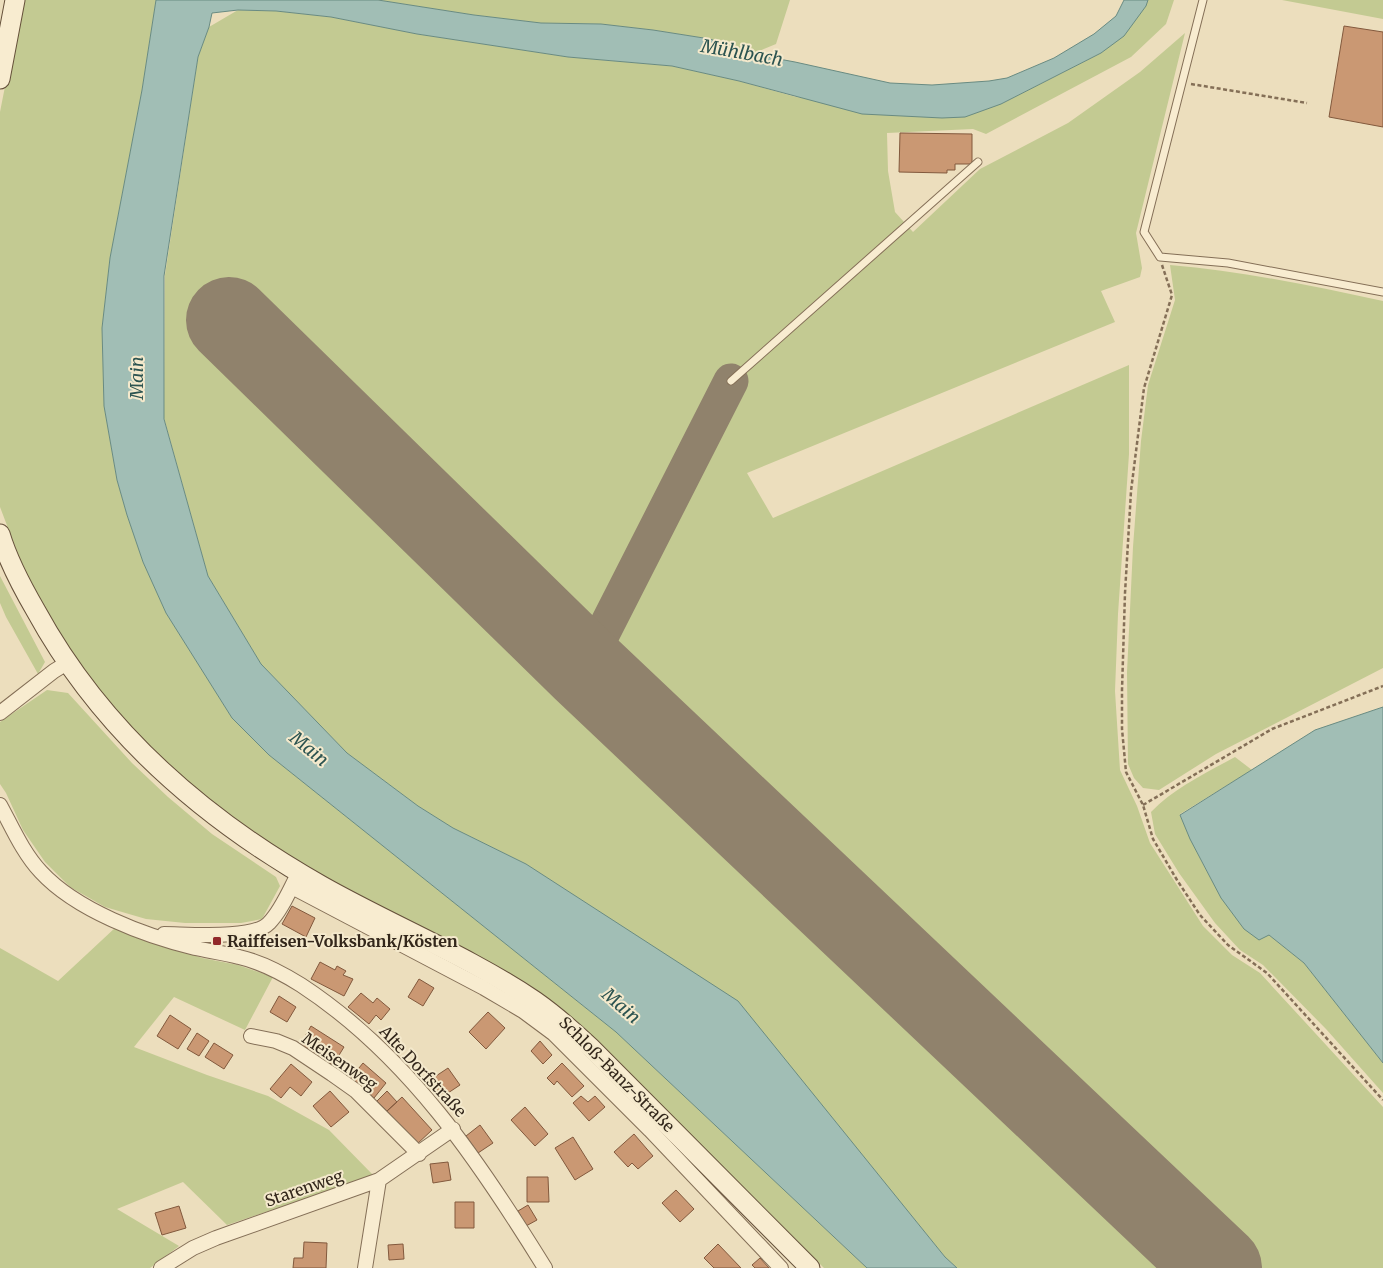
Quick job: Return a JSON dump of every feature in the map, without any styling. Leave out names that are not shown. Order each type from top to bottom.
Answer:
[{"type":"street","points":[[0,79],[15,0]]},
{"type":"street","points":[[0,534],[23,587],[67,664],[114,723],[184,792],[295,880],[496,978],[535,1001],[557,1017],[810,1268]]},
{"type":"street","points":[[0,712],[54,670],[67,664]]},
{"type":"street","name":"Alte Dorfstraße","points":[[0,805],[23,848],[40,872],[63,893],[84,906],[149,933],[196,948],[241,957],[259,963],[299,984],[360,1030],[399,1067],[453,1129],[545,1268]]},
{"type":"street","points":[[149,933],[216,934],[259,930],[270,923],[295,880]]},
{"type":"street","name":"Schloß-Banz-Straße","points":[[295,880],[523,1011],[554,1034],[650,1130],[781,1268]]},
{"type":"street","name":"Meisenweg","points":[[251,1036],[276,1041],[293,1048],[332,1074],[356,1091],[419,1154]]},
{"type":"street","name":"Starenweg","points":[[161,1268],[186,1252],[216,1238],[379,1180],[453,1129]]},
{"type":"street","points":[[365,1268],[379,1180]]},
{"type":"lane","points":[[1203,0],[1144,232],[1160,257],[1228,263],[1383,292]]},
{"type":"lane","points":[[730,381],[978,162]]},
{"type":"path","points":[[1182,83],[1307,103]]},
{"type":"path","points":[[1160,257],[1172,295],[1144,388],[1131,491],[1124,593],[1122,710],[1126,772],[1143,805],[1153,839],[1200,915],[1228,946],[1267,973],[1383,1100]]},
{"type":"path","points":[[1143,805],[1272,729],[1383,686]]},
{"type":"green space","points":[[22,0],[156,0],[142,90],[110,258],[102,328],[104,406],[117,480],[143,562],[166,613],[232,718],[269,755],[616,1032],[867,1268],[824,1268],[593,1038],[556,1006],[504,970],[334,882],[278,849],[199,792],[151,749],[93,684],[56,631],[24,570],[0,507],[0,112]]},
{"type":"green space","points":[[378,0],[790,0],[776,44],[752,54],[710,39],[653,30],[601,24],[541,23]]},
{"type":"green space","points":[[1148,0],[1174,0],[1166,24],[1131,57],[986,134],[973,129],[887,133],[888,171],[895,212],[913,232],[980,169],[1068,123],[1140,72],[1185,33],[1136,233],[1142,268],[1140,277],[1101,291],[1115,322],[747,473],[773,518],[1129,365],[1129,454],[1118,614],[1115,691],[1120,770],[1137,806],[1150,843],[1203,926],[1232,955],[1260,973],[1383,1107],[1383,1268],[957,1268],[945,1257],[737,1001],[526,864],[453,828],[418,806],[347,753],[261,664],[208,576],[164,418],[165,275],[198,57],[209,27],[238,10],[276,11],[331,17],[417,34],[568,57],[672,66],[739,81],[796,97],[965,116],[1003,103],[1101,53]]},
{"type":"green space","points":[[1282,0],[1383,0],[1383,19]]},
{"type":"green space","points":[[1170,265],[1251,275],[1383,301],[1383,668],[1216,754],[1159,790],[1143,788],[1134,778],[1128,764],[1127,672],[1133,547],[1141,441],[1148,385],[1175,300]]},
{"type":"green space","points":[[0,576],[45,662],[38,674],[0,603]]},
{"type":"green space","points":[[47,690],[68,693],[132,763],[168,797],[212,834],[276,877],[280,886],[262,919],[241,923],[185,923],[146,919],[105,907],[70,887],[45,862],[23,830],[0,784],[0,722]]},
{"type":"green space","points":[[1235,757],[1252,770],[1180,814],[1186,830],[1208,874],[1244,929],[1269,935],[1304,963],[1383,1063],[1383,1093],[1326,1029],[1263,965],[1240,950],[1215,923],[1179,873],[1155,834],[1151,812],[1160,803],[1180,788]]},
{"type":"green space","points":[[116,927],[202,958],[238,965],[273,977],[245,1030],[174,997],[134,1047],[268,1096],[329,1130],[374,1176],[227,1225],[183,1182],[117,1209],[179,1246],[150,1268],[0,1268],[0,948],[58,981]]},
{"type":"water","points":[[156,0],[378,0],[541,23],[601,24],[710,39],[752,54],[890,83],[932,85],[1007,78],[1054,58],[1094,34],[1116,16],[1124,0],[1148,0],[1146,6],[1124,36],[1101,53],[1001,104],[965,117],[942,118],[862,114],[739,81],[672,66],[568,57],[417,34],[331,17],[276,11],[238,10],[212,13],[198,57],[164,276],[164,419],[208,576],[261,664],[347,753],[418,806],[453,828],[526,864],[738,1001],[945,1257],[957,1268],[867,1268],[616,1032],[269,755],[232,718],[166,613],[143,562],[117,480],[104,406],[102,328],[110,258],[142,90]]},
{"type":"water","points":[[1383,707],[1383,1063],[1304,963],[1269,935],[1259,940],[1244,929],[1221,898],[1190,839],[1180,815],[1315,730]]},
{"type":"building","points":[[1344,26],[1383,32],[1383,127],[1329,117]]},
{"type":"building","points":[[900,133],[972,134],[972,164],[955,164],[955,170],[947,170],[947,173],[899,172]]},
{"type":"building","points":[[292,906],[315,918],[306,937],[282,924]]},
{"type":"building","points":[[320,962],[335,970],[337,966],[346,971],[343,975],[353,979],[344,996],[311,979]]},
{"type":"building","points":[[419,979],[434,988],[423,1006],[408,997]]},
{"type":"building","points":[[361,993],[373,1003],[377,998],[390,1009],[381,1020],[376,1015],[369,1024],[348,1007]]},
{"type":"building","points":[[279,996],[296,1007],[287,1022],[270,1012]]},
{"type":"building","points":[[488,1012],[505,1028],[486,1049],[469,1032]]},
{"type":"building","points":[[170,1015],[191,1029],[178,1049],[157,1036]]},
{"type":"building","points":[[311,1026],[344,1047],[333,1065],[300,1045]]},
{"type":"building","points":[[197,1033],[209,1041],[199,1056],[187,1049]]},
{"type":"building","points":[[540,1041],[552,1055],[543,1064],[531,1051]]},
{"type":"building","points":[[214,1043],[233,1055],[224,1069],[205,1057]]},
{"type":"building","points":[[363,1063],[386,1083],[374,1098],[350,1079]]},
{"type":"building","points":[[562,1063],[584,1086],[572,1097],[557,1081],[554,1085],[547,1078]]},
{"type":"building","points":[[291,1064],[312,1082],[301,1096],[290,1087],[281,1098],[270,1089]]},
{"type":"building","points":[[448,1068],[460,1085],[442,1097],[430,1080]]},
{"type":"building","points":[[330,1091],[349,1112],[331,1127],[313,1106]]},
{"type":"building","points":[[387,1091],[397,1102],[387,1111],[377,1101]]},
{"type":"building","points":[[581,1096],[588,1102],[595,1096],[605,1107],[589,1121],[573,1103]]},
{"type":"building","points":[[402,1097],[432,1130],[416,1145],[387,1111]]},
{"type":"building","points":[[525,1107],[548,1134],[535,1146],[511,1120]]},
{"type":"building","points":[[480,1125],[493,1143],[478,1153],[466,1136]]},
{"type":"building","points":[[634,1134],[653,1156],[638,1169],[632,1163],[628,1167],[614,1152]]},
{"type":"building","points":[[573,1137],[593,1169],[575,1180],[555,1148]]},
{"type":"building","points":[[448,1162],[451,1180],[433,1183],[430,1164]]},
{"type":"building","points":[[527,1177],[548,1177],[549,1202],[527,1202]]},
{"type":"building","points":[[676,1190],[694,1209],[680,1222],[662,1203]]},
{"type":"building","points":[[455,1202],[474,1202],[474,1228],[455,1228]]},
{"type":"building","points":[[528,1205],[537,1220],[526,1226],[518,1211]]},
{"type":"building","points":[[179,1206],[186,1228],[162,1235],[155,1213]]},
{"type":"building","points":[[304,1242],[327,1243],[326,1268],[293,1268],[294,1258],[303,1258]]},
{"type":"building","points":[[403,1244],[404,1259],[389,1260],[388,1245]]},
{"type":"building","points":[[718,1244],[741,1268],[714,1268],[704,1258]]},
{"type":"building","points":[[760,1258],[769,1268],[755,1268],[752,1265]]},
{"type":"taxiway","points":[[585,668],[731,381]]},
{"type":"runway","points":[[229,320],[585,668],[1219,1268]]},
{"type":"place","name":"Raiffeisen-Volksbank/Kösten","points":[[217,941]]},
{"type":"water label","name":"Mühlbach","points":[[742,53]]},
{"type":"water label","name":"Main","points":[[137,378]]},
{"type":"water label","name":"Main","points":[[309,749]]},
{"type":"water label","name":"Main","points":[[621,1006]]}]
